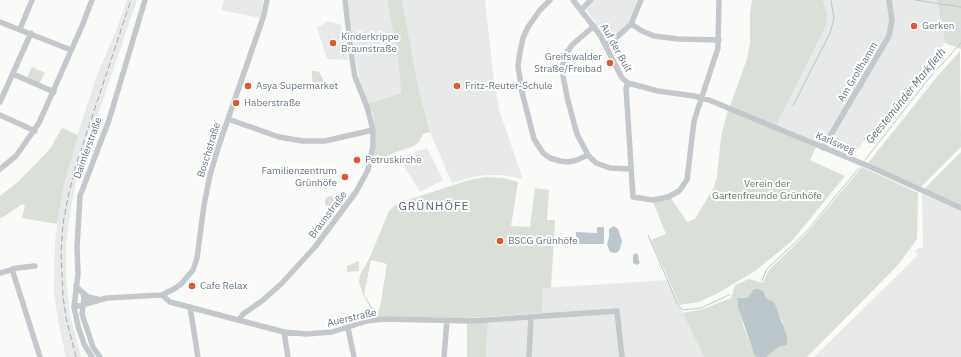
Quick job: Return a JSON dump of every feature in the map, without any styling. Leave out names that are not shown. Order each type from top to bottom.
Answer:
[{"type":"street","points":[[20,29],[32,0]]},
{"type":"street","points":[[0,169],[16,156],[35,131],[54,92],[92,0]]},
{"type":"street","name":"Daimlerstraße","points":[[92,357],[84,344],[74,307],[78,274],[77,226],[80,196],[98,152],[111,113],[145,0]]},
{"type":"street","name":"Boschstraße","points":[[162,295],[181,284],[193,270],[197,258],[209,180],[219,145],[263,18],[267,0]]},
{"type":"street","name":"Braunstraße","points":[[239,320],[243,314],[262,301],[315,247],[356,192],[368,170],[373,146],[373,130],[367,107],[356,77],[352,59],[345,0]]},
{"type":"street","points":[[550,0],[540,10],[528,27],[523,38],[518,66],[523,98],[534,139],[543,153],[550,158],[568,162],[588,155]]},
{"type":"street","name":"Auf der Bult","points":[[573,0],[594,26],[606,45],[622,78],[628,83],[660,91],[702,97]]},
{"type":"street","points":[[581,10],[591,0]]},
{"type":"street","points":[[606,45],[631,24],[641,0]]},
{"type":"street","points":[[628,83],[626,88],[633,197],[653,200],[668,197],[680,191],[686,182],[689,170],[694,121],[718,48],[719,0]]},
{"type":"street","name":"Am Grollhamm","points":[[823,148],[889,36],[892,20],[889,0]]},
{"type":"street","points":[[0,22],[71,50]]},
{"type":"street","points":[[631,24],[642,31],[678,40],[718,40]]},
{"type":"street","points":[[594,26],[572,45],[566,54],[563,64],[563,76],[568,101],[577,134],[588,155],[596,163],[610,168],[631,169]]},
{"type":"street","points":[[0,102],[31,33]]},
{"type":"street","points":[[12,74],[54,92]]},
{"type":"street","name":"Karlsweg","points":[[702,97],[961,208]]},
{"type":"street","points":[[0,115],[35,131]]},
{"type":"street","points":[[228,119],[279,137],[303,142],[325,141],[373,130]]},
{"type":"street","points":[[0,273],[12,269],[35,266]]},
{"type":"street","points":[[12,269],[40,357]]},
{"type":"street","points":[[76,286],[88,297],[94,298],[162,295]]},
{"type":"street","points":[[83,293],[84,299],[82,304],[82,314],[93,347],[100,357]]},
{"type":"street","name":"Auerstraße","points":[[162,295],[170,302],[284,332],[306,334],[327,333],[348,328],[367,321],[382,319],[472,321],[616,311],[622,357]]},
{"type":"street","points":[[74,307],[107,298]]},
{"type":"street","points":[[190,307],[198,357]]},
{"type":"street","points":[[529,357],[531,317]]},
{"type":"street","points":[[444,357],[447,320]]},
{"type":"street","points":[[348,328],[354,357]]},
{"type":"street","points":[[284,332],[288,357]]},
{"type":"shaded area","points":[[127,0],[137,0],[86,150],[76,182],[70,214],[66,245],[66,278],[70,315],[81,357],[66,357],[58,321],[54,291],[55,242],[59,212],[73,148],[97,75],[116,31]]},
{"type":"shaded area","points":[[224,0],[263,0],[260,18],[221,10]]},
{"type":"shaded area","points":[[348,0],[387,0],[398,58],[401,93],[368,104],[360,82]]},
{"type":"shaded area","name":"Fritz-Reuter-Schule","points":[[402,0],[485,0],[494,81],[499,110],[523,179],[503,175],[485,175],[452,183],[430,132],[419,91]]},
{"type":"shaded area","points":[[595,0],[638,0],[628,23],[618,33],[608,39],[586,10]]},
{"type":"shaded area","points":[[823,0],[937,0],[945,43],[852,156],[776,125],[827,15]]},
{"type":"shaded area","name":"Kinderkrippe Braunstraße","points":[[328,21],[341,25],[348,60],[327,59],[317,28]]},
{"type":"shaded area","points":[[427,148],[443,180],[420,192],[399,158]]},
{"type":"shaded area","points":[[922,194],[961,211],[961,357],[814,357],[918,255],[914,251],[919,248],[923,248]]},
{"type":"shaded area","points":[[614,226],[618,229],[622,241],[620,249],[615,253],[610,252],[607,244],[609,229]]},
{"type":"shaded area","points":[[597,227],[604,227],[604,244],[576,244],[576,232],[597,233]]},
{"type":"shaded area","points":[[636,253],[640,263],[637,265],[633,263],[633,255]]},
{"type":"shaded area","points":[[668,280],[704,357],[486,357],[488,322],[541,319],[543,288]]},
{"type":"shaded area","points":[[754,289],[759,289],[764,292],[767,299],[774,302],[787,336],[787,345],[780,346],[766,357],[757,357],[754,354],[738,307],[737,298],[747,298]]},
{"type":"green space","points":[[387,0],[402,0],[419,91],[430,132],[423,134],[419,142],[414,146],[377,159],[374,154],[376,140],[375,127],[373,115],[368,104],[401,93],[398,58]]},
{"type":"green space","points":[[752,0],[823,0],[827,15],[826,25],[776,125],[730,106],[747,59],[750,43],[750,14]]},
{"type":"green space","points":[[937,0],[961,0],[961,49],[945,43]]},
{"type":"green space","points":[[960,51],[961,147],[921,187],[868,163],[936,78]]},
{"type":"green space","points":[[32,67],[45,73],[39,84],[27,78]]},
{"type":"green space","points":[[312,71],[319,72],[326,85],[325,88],[319,90],[316,88],[312,80]]},
{"type":"green space","name":"Verein der Gartenfreunde Grünhöfe","points":[[728,110],[816,147],[810,160],[845,176],[792,241],[755,271],[718,293],[699,302],[680,305],[651,240],[666,234],[653,202],[671,198],[687,222],[695,219],[714,187],[717,177],[721,137]]},
{"type":"green space","points":[[62,128],[78,135],[64,184],[57,224],[22,218],[25,206],[22,204],[0,218],[0,196],[19,181],[50,149]]},
{"type":"green space","points":[[961,152],[961,206],[924,189]]},
{"type":"green space","points":[[862,167],[918,193],[917,239],[898,265],[807,357],[766,357],[780,346],[783,322],[777,312],[774,302],[767,299],[754,289],[747,298],[737,299],[743,325],[754,354],[757,357],[704,357],[683,313],[703,309],[731,298],[735,285],[749,279],[763,283],[769,270],[805,235]]},
{"type":"green space","points":[[486,177],[503,178],[518,182],[511,226],[530,227],[535,188],[549,190],[547,220],[555,220],[551,288],[543,288],[542,313],[468,318],[376,317],[363,295],[359,282],[360,275],[370,257],[389,211],[394,206],[402,202],[469,180]],"holes":[[[371,260],[387,264],[380,307],[377,315],[364,294]]]},
{"type":"green space","points":[[331,196],[335,198],[337,202],[335,206],[331,208],[327,206],[325,202],[327,198]]},
{"type":"green space","points":[[359,261],[359,271],[347,272],[347,266]]},
{"type":"green space","points":[[488,322],[486,357],[467,357],[467,323]]},
{"type":"waterway","points":[[793,106],[830,33],[834,19],[831,0]]},
{"type":"waterway","points":[[915,0],[961,7]]},
{"type":"waterway","name":"Geestemünder Markfleth","points":[[865,160],[930,77],[961,43]]},
{"type":"waterway","name":"Geestemünder Markfleth","points":[[762,281],[766,270],[805,233],[859,168]]},
{"type":"waterway","points":[[648,235],[678,305],[683,310],[701,308],[729,295]]},
{"type":"railway","points":[[76,357],[66,318],[63,296],[61,253],[63,224],[76,165],[131,0]]},
{"type":"place","name":"Gerken","points":[[914,26]]},
{"type":"place","name":"Kinderkrippe Braunstraße","points":[[333,43]]},
{"type":"place","name":"Greifswalder Straße/Freibad","points":[[610,63]]},
{"type":"place","name":"Asya Supermarket","points":[[248,86]]},
{"type":"place","name":"Fritz-Reuter-Schule","points":[[457,86]]},
{"type":"place","name":"Haberstraße","points":[[236,103]]},
{"type":"place","name":"Petruskirche","points":[[357,160]]},
{"type":"place","name":"Familienzentrum Grünhöfe","points":[[345,177]]},
{"type":"place","name":"BSCG Grünhöfe","points":[[500,241]]},
{"type":"place","name":"Cafe Relax","points":[[192,286]]},
{"type":"district","name":"GRÜNHÖFE","points":[[434,207]]}]
